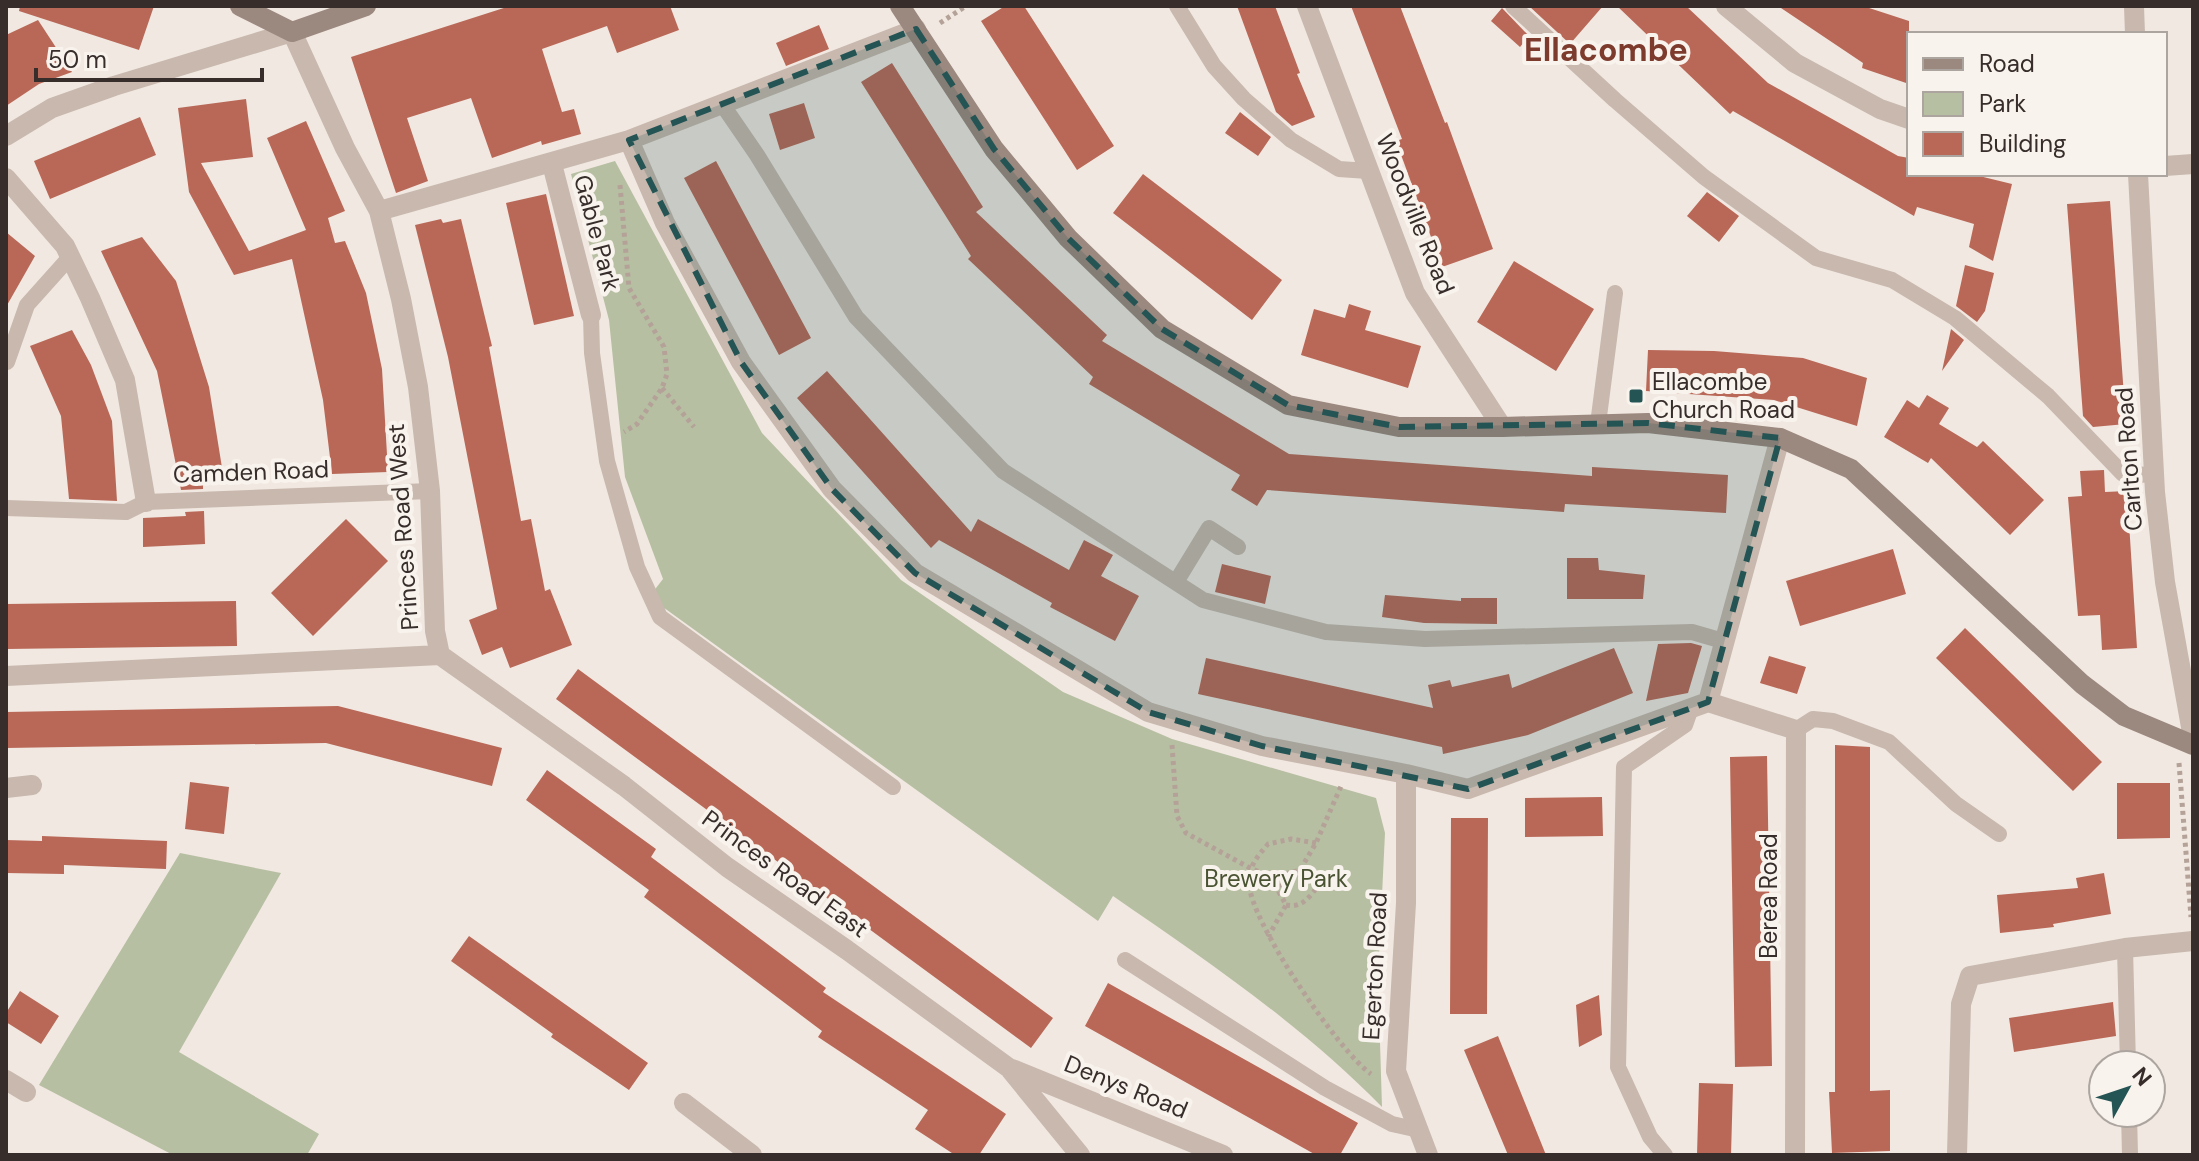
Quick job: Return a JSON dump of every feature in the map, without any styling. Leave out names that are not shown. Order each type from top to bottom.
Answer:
[{"type":"street","points":[[240,6],[292,32]]},
{"type":"street","points":[[6,136],[52,108],[366,6]]},
{"type":"street","points":[[900,6],[994,149],[1068,238],[1162,329],[1288,405],[1399,427],[1648,423],[1780,438],[1851,469],[2082,684],[2124,716],[2188,741]]},
{"type":"street","name":"Woodville Road","points":[[1307,6],[1415,293],[1502,427]]},
{"type":"street","points":[[1726,6],[1795,63],[1880,109],[1907,118]]},
{"type":"street","points":[[2134,6],[2135,32]]},
{"type":"street","name":"Princes Road West","points":[[6,676],[440,655],[435,631],[430,491],[418,387],[401,299],[379,211],[345,148],[292,32]]},
{"type":"street","points":[[379,211],[623,142],[918,32]]},
{"type":"street","points":[[623,142],[741,362],[832,489],[915,573],[1148,712],[1262,746],[1468,789],[1700,705],[1796,730]]},
{"type":"street","name":"Gable Park","points":[[552,164],[591,315]]},
{"type":"street","points":[[2167,166],[2193,164]]},
{"type":"street","name":"Carlton Road","points":[[2138,176],[2155,475],[2165,582],[2188,741]]},
{"type":"street","name":"Camden Road","points":[[6,178],[65,246],[125,380],[146,502]]},
{"type":"street","points":[[1700,705],[1723,641],[1780,438]]},
{"type":"street","name":"Princes Road East","points":[[440,655],[624,786],[727,867],[1009,1068],[1080,1155]]},
{"type":"street","name":"Berea Road","points":[[1795,1155],[1796,730]]},
{"type":"street","name":"Egerton Road","points":[[1406,774],[1406,903],[1396,1071],[1428,1155]]},
{"type":"street","points":[[6,788],[32,785]]},
{"type":"street","points":[[1957,1155],[1961,1004],[1970,976],[2125,948],[2193,941]]},
{"type":"street","name":"Denys Road","points":[[1009,1068],[1223,1155]]},
{"type":"street","points":[[6,1080],[26,1092]]},
{"type":"street","points":[[684,1103],[752,1155]]},
{"type":"lane","points":[[1177,6],[1214,66],[1244,99],[1291,140],[1339,169],[1368,171]]},
{"type":"lane","points":[[1513,6],[1704,177],[1816,258],[1892,280],[1955,318],[2048,396],[2123,474],[2155,475]]},
{"type":"lane","points":[[722,104],[757,155],[856,317],[1003,471],[1203,600],[1326,632],[1425,639],[1692,632],[1723,641]]},
{"type":"lane","points":[[7,362],[27,305],[70,257]]},
{"type":"lane","points":[[1598,424],[1615,293]]},
{"type":"lane","points":[[591,315],[592,353],[607,461],[637,567],[660,617],[893,787]]},
{"type":"lane","name":"Camden Road","points":[[146,502],[430,491]]},
{"type":"lane","points":[[6,508],[126,512],[146,502]]},
{"type":"lane","points":[[1176,582],[1209,528],[1238,547]]},
{"type":"lane","points":[[1665,1155],[1650,1137],[1618,1067],[1624,767],[1685,725],[1700,705]]},
{"type":"lane","points":[[1796,730],[1813,719],[1833,721],[1889,742],[1956,804],[1999,834]]},
{"type":"lane","points":[[2125,948],[2128,1049]]},
{"type":"lane","points":[[1125,960],[1325,1088],[1392,1124],[1419,1130]]},
{"type":"lane","points":[[2129,1129],[2129,1155]]},
{"type":"path","points":[[918,32],[966,6]]},
{"type":"path","points":[[605,444],[637,424],[662,388],[667,374],[664,347],[629,288],[622,220],[623,142]]},
{"type":"path","points":[[662,388],[694,427]]},
{"type":"path","points":[[1176,720],[1172,739],[1177,816],[1186,833],[1279,880]]},
{"type":"path","points":[[2188,741],[2193,941]]},
{"type":"path","points":[[1279,880],[1300,870],[1316,843],[1349,763]]},
{"type":"path","points":[[1316,843],[1291,839],[1268,844],[1250,868],[1248,885],[1268,938],[1314,1007],[1366,1070],[1406,1097]]},
{"type":"path","points":[[1279,880],[1279,892],[1286,905],[1293,907],[1306,902],[1315,890],[1312,880],[1300,870]]},
{"type":"path","points":[[1268,938],[1286,905]]},
{"type":"highlighted area","points":[[916,29],[994,149],[1068,238],[1162,329],[1288,405],[1399,427],[1648,423],[1780,438],[1708,702],[1468,789],[1262,746],[1148,712],[915,573],[832,489],[741,362],[629,140]]},
{"type":"green space","name":"Brewery Park","points":[[615,161],[762,433],[901,580],[1063,692],[1172,739],[1376,798],[1385,833],[1378,978],[1382,1107],[1287,1021],[1148,920],[1113,896],[1098,921],[649,597],[663,579],[625,477],[609,320],[571,174]]},
{"type":"green space","points":[[180,853],[281,873],[179,1052],[319,1134],[307,1155],[173,1155],[39,1085]]},
{"type":"building","points":[[20,6],[154,6],[139,50],[19,11]]},
{"type":"building","points":[[510,6],[670,6],[679,30],[617,53],[607,26],[542,49],[562,112],[574,109],[581,134],[542,145],[541,141],[492,158],[471,98],[407,118],[428,181],[396,193],[351,57]]},
{"type":"building","points":[[1005,6],[1024,6],[1114,146],[1077,170],[981,21]]},
{"type":"building","points":[[1237,6],[1275,6],[1315,117],[1292,126],[1276,112]]},
{"type":"building","points":[[1351,6],[1400,6],[1447,122],[1493,249],[1442,267],[1396,141],[1402,139]]},
{"type":"building","points":[[1529,6],[1603,6],[1570,44]]},
{"type":"building","points":[[1617,6],[1686,6],[1768,83],[1898,156],[1907,158],[1907,176],[1979,176],[2012,184],[1993,261],[1969,247],[1974,224],[1917,207],[1914,216],[1733,111],[1730,114]]},
{"type":"building","points":[[1778,6],[1863,6],[1909,21],[1907,83],[1862,68],[1863,63]]},
{"type":"building","points":[[1502,8],[1529,36],[1520,47],[1491,21]]},
{"type":"building","points":[[38,20],[72,72],[39,84],[6,106],[6,35]]},
{"type":"building","points":[[819,25],[829,49],[786,66],[776,43]]},
{"type":"building","points":[[892,63],[983,207],[976,212],[1107,335],[1102,341],[1289,454],[1592,476],[1592,467],[1728,475],[1726,513],[1565,504],[1564,512],[1267,490],[1257,506],[1231,490],[1240,475],[1089,384],[1093,377],[968,259],[971,256],[861,82]]},
{"type":"building","points":[[246,99],[253,157],[201,163],[249,251],[306,230],[267,138],[306,121],[345,211],[328,218],[335,243],[345,241],[366,293],[382,369],[388,472],[332,474],[323,400],[292,259],[234,275],[189,192],[178,108]]},
{"type":"building","points":[[804,103],[815,138],[780,150],[769,114]]},
{"type":"building","points":[[1240,112],[1271,137],[1258,156],[1225,133]]},
{"type":"building","points":[[140,117],[156,155],[50,199],[34,161]]},
{"type":"building","points":[[716,161],[811,338],[779,355],[684,178]]},
{"type":"building","points":[[1143,174],[1282,280],[1252,320],[1113,213]]},
{"type":"building","points":[[1707,192],[1739,216],[1719,242],[1687,216]]},
{"type":"building","points":[[546,194],[574,316],[534,325],[506,203]]},
{"type":"building","points":[[2110,201],[2126,424],[2093,427],[2083,416],[2067,204]]},
{"type":"building","points":[[441,219],[443,223],[461,219],[492,346],[489,347],[521,521],[531,519],[545,591],[550,589],[572,645],[510,668],[502,647],[482,655],[469,620],[497,609],[448,357],[415,225]]},
{"type":"building","points":[[6,232],[35,256],[6,307]]},
{"type":"building","points":[[142,237],[176,281],[209,387],[224,480],[203,483],[203,489],[181,490],[157,371],[101,251]]},
{"type":"building","points":[[1514,261],[1594,309],[1556,371],[1477,322]]},
{"type":"building","points":[[1965,265],[1994,273],[1985,311],[1977,322],[1956,306]]},
{"type":"building","points":[[1349,304],[1371,311],[1365,330],[1421,346],[1408,388],[1301,355],[1314,309],[1345,318]]},
{"type":"building","points":[[1951,329],[1964,340],[1942,371]]},
{"type":"building","points":[[72,330],[91,365],[112,421],[117,501],[69,499],[61,416],[30,346]]},
{"type":"building","points":[[1648,350],[1714,351],[1803,358],[1867,378],[1857,426],[1774,400],[1646,391]]},
{"type":"building","points":[[827,371],[971,532],[978,519],[1069,570],[1084,540],[1113,555],[1101,576],[1139,596],[1115,641],[1050,607],[1052,603],[939,540],[931,548],[797,398]]},
{"type":"building","points":[[1927,395],[1949,408],[1939,424],[1977,447],[1983,441],[2044,500],[2010,535],[1931,458],[1928,463],[1884,437],[1907,400],[1919,408]]},
{"type":"building","points":[[2104,470],[2105,492],[2127,491],[2137,648],[2102,650],[2100,615],[2078,616],[2068,497],[2082,496],[2080,471]]},
{"type":"building","points":[[204,511],[205,544],[143,547],[143,518],[186,516],[185,512]]},
{"type":"building","points":[[346,519],[388,561],[313,636],[271,593]]},
{"type":"building","points":[[1893,549],[1906,594],[1800,626],[1786,581]]},
{"type":"building","points":[[1567,558],[1598,558],[1599,570],[1645,575],[1643,599],[1567,599]]},
{"type":"building","points":[[1222,564],[1271,576],[1265,604],[1215,592]]},
{"type":"building","points":[[1385,595],[1461,601],[1461,598],[1497,598],[1497,624],[1424,623],[1382,617]]},
{"type":"building","points":[[236,601],[237,646],[6,649],[6,604]]},
{"type":"building","points":[[1965,628],[2102,762],[2073,791],[1936,658]]},
{"type":"building","points":[[1691,643],[1702,646],[1688,693],[1646,701],[1658,644]]},
{"type":"building","points":[[1614,648],[1633,693],[1528,735],[1443,754],[1442,747],[1198,694],[1206,658],[1433,708],[1428,685],[1450,680],[1452,687],[1509,674],[1512,688]]},
{"type":"building","points":[[1769,656],[1806,667],[1797,694],[1760,683]]},
{"type":"building","points":[[578,669],[1053,1018],[1031,1048],[556,699]]},
{"type":"building","points":[[338,706],[502,748],[492,786],[326,743],[6,748],[6,712]]},
{"type":"building","points":[[1835,745],[1870,747],[1870,1091],[1890,1090],[1890,1151],[1832,1153],[1829,1092],[1835,1092]]},
{"type":"building","points":[[1767,756],[1772,1066],[1735,1067],[1730,757]]},
{"type":"building","points":[[547,770],[656,849],[651,857],[826,988],[823,992],[1006,1114],[979,1155],[955,1155],[915,1129],[928,1110],[818,1037],[822,1031],[644,897],[649,890],[526,800]]},
{"type":"building","points":[[190,782],[229,787],[224,834],[185,829]]},
{"type":"building","points":[[2117,783],[2170,783],[2170,838],[2117,839]]},
{"type":"building","points":[[1602,797],[1603,836],[1525,837],[1525,798]]},
{"type":"building","points":[[1451,818],[1488,818],[1487,1014],[1450,1014]]},
{"type":"building","points":[[42,836],[167,841],[166,869],[64,865],[64,874],[6,873],[6,840],[42,841]]},
{"type":"building","points":[[2104,873],[2111,914],[2053,924],[2054,927],[2000,933],[1997,895],[2078,888],[2076,878]]},
{"type":"building","points":[[469,936],[648,1063],[629,1090],[551,1037],[553,1034],[451,961]]},
{"type":"building","points":[[1108,983],[1358,1123],[1340,1155],[1316,1155],[1085,1026]]},
{"type":"building","points":[[20,991],[59,1016],[41,1044],[6,1022],[6,1013]]},
{"type":"building","points":[[1599,995],[1602,1035],[1579,1047],[1576,1005]]},
{"type":"building","points":[[2113,1002],[2116,1036],[2014,1052],[2009,1018]]},
{"type":"building","points":[[1498,1036],[1546,1155],[1508,1155],[1464,1050]]},
{"type":"building","points":[[1699,1083],[1733,1084],[1731,1155],[1697,1155]]},
{"type":"place","name":"Ellacombe Church Road","points":[[1636,396]]},
{"type":"district","name":"Ellacombe","points":[[1606,50]]}]
